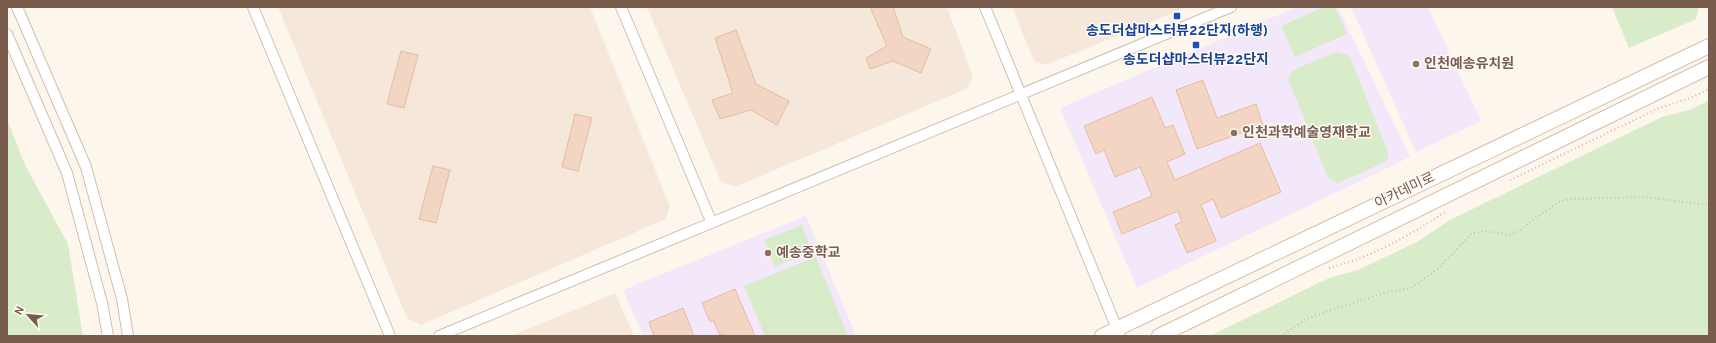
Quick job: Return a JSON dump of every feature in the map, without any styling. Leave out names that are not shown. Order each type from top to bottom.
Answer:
[{"type":"main road","name":"아카데미로","points":[[1102,336],[1118,332],[1709,46]]},
{"type":"main road","name":"아카데미로","points":[[1159,336],[1709,67]]},
{"type":"street","points":[[17,7],[86,167],[122,299],[128,336]]},
{"type":"street","points":[[253,7],[390,336]]},
{"type":"street","points":[[621,7],[711,221]]},
{"type":"street","points":[[985,7],[1118,332]]},
{"type":"street","points":[[439,336],[711,221],[1231,7]]},
{"type":"street","points":[[7,34],[68,173],[102,303],[108,336]]},
{"type":"path","points":[[1509,180],[1659,108],[1688,99],[1709,89]]},
{"type":"path","points":[[1281,336],[1306,319],[1334,308],[1385,293],[1411,288],[1439,268],[1471,234],[1484,231],[1511,235],[1521,230],[1532,220],[1559,202],[1569,199],[1644,197],[1709,205]]},
{"type":"path","points":[[1326,269],[1355,261],[1412,234],[1445,211]]},
{"type":"shaded area","points":[[278,7],[590,7],[670,207],[666,219],[421,325],[407,318]]},
{"type":"shaded area","points":[[647,7],[947,7],[973,77],[968,88],[735,187],[721,182]]},
{"type":"shaded area","points":[[1012,7],[1187,7],[1046,65],[1034,61]]},
{"type":"shaded area","name":"인천과학예술영재학교","points":[[1297,7],[1338,7],[1410,157],[1137,288],[1060,108]]},
{"type":"shaded area","name":"인천예송유치원","points":[[1351,7],[1428,7],[1481,121],[1416,152]]},
{"type":"shaded area","name":"예송중학교","points":[[806,216],[856,336],[643,336],[623,290]]},
{"type":"shaded area","points":[[615,293],[634,336],[511,336]]},
{"type":"green space","points":[[1324,7],[1335,7],[1347,34],[1295,57],[1281,26]]},
{"type":"green space","points":[[1612,7],[1699,7],[1696,19],[1629,48]]},
{"type":"green space","points":[[1337,52],[1348,55],[1351,59],[1388,152],[1388,157],[1385,162],[1338,183],[1332,181],[1327,176],[1288,79],[1293,70]]},
{"type":"green space","points":[[1709,100],[1709,336],[1210,336],[1329,278],[1358,270],[1417,242],[1450,220],[1662,117],[1692,109]]},
{"type":"green space","points":[[7,119],[25,165],[68,244],[83,336],[7,336]]},
{"type":"green space","points":[[802,225],[812,252],[775,267],[764,240]]},
{"type":"green space","points":[[816,257],[848,336],[765,336],[744,286]]},
{"type":"building","points":[[870,7],[893,7],[903,37],[931,49],[921,73],[893,61],[870,69],[866,58],[887,46]]},
{"type":"building","points":[[736,30],[756,84],[789,101],[777,125],[751,110],[720,119],[712,100],[733,93],[715,38]]},
{"type":"building","points":[[401,51],[418,55],[404,108],[387,104]]},
{"type":"building","points":[[1203,80],[1217,118],[1256,104],[1263,125],[1197,149],[1176,90]]},
{"type":"building","points":[[1152,97],[1165,128],[1173,125],[1185,154],[1167,162],[1175,180],[1260,143],[1281,192],[1221,218],[1213,199],[1201,205],[1216,241],[1187,253],[1175,225],[1182,222],[1178,211],[1122,234],[1113,212],[1152,196],[1140,167],[1115,177],[1104,150],[1096,154],[1084,126]]},
{"type":"building","points":[[575,114],[592,118],[578,171],[562,167]]},
{"type":"building","points":[[433,166],[450,170],[436,223],[419,219]]},
{"type":"building","points":[[735,289],[755,336],[720,336],[724,334],[720,335],[713,320],[710,322],[702,303]]},
{"type":"building","points":[[683,308],[694,336],[654,336],[649,322]]},
{"type":"place","name":"송도더샵마스터뷰22단지(하행)","points":[[1177,16]]},
{"type":"place","name":"송도더샵마스터뷰22단지","points":[[1196,45]]},
{"type":"place","name":"인천예송유치원","points":[[1416,64]]},
{"type":"place","name":"인천과학예술영재학교","points":[[1234,133]]},
{"type":"place","name":"예송중학교","points":[[768,253]]}]
